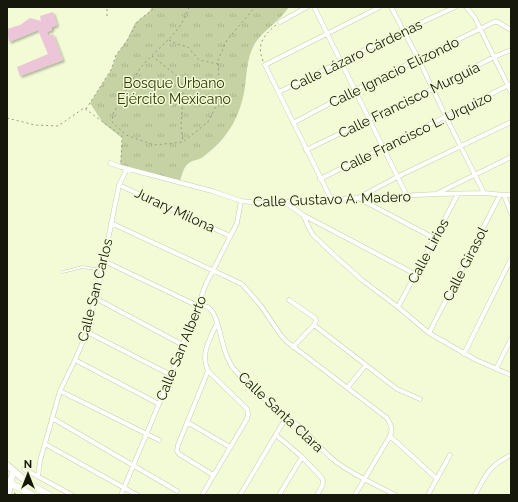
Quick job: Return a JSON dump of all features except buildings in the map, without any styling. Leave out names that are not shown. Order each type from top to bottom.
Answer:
[{"type":"main road","points":[[7,465],[13,472],[29,484],[49,495]]},
{"type":"main road","points":[[11,494],[9,481],[13,472]]},
{"type":"main road","points":[[9,481],[32,495]]},
{"type":"street","points":[[280,22],[307,7]]},
{"type":"street","points":[[314,7],[407,196]]},
{"type":"street","points":[[331,199],[265,65],[380,7]]},
{"type":"street","points":[[391,7],[419,60],[484,193]]},
{"type":"street","name":"Calle Lázaro Cárdenas","points":[[279,92],[455,7]]},
{"type":"street","points":[[466,7],[481,30],[510,85],[511,92]]},
{"type":"street","name":"Calle Ignacio Elizondo","points":[[293,123],[355,90],[481,30],[494,22],[498,22],[511,30]]},
{"type":"street","name":"Calle Francisco Murguía","points":[[306,150],[511,50]]},
{"type":"street","name":"Calle Francisco L. Urquizo","points":[[320,179],[510,85]]},
{"type":"street","points":[[358,198],[397,177],[511,122]]},
{"type":"street","points":[[436,194],[511,157]]},
{"type":"street","name":"Calle Gustavo A. Madero","points":[[110,163],[127,169],[212,191],[240,201],[261,203],[436,194],[484,193],[511,195]]},
{"type":"street","name":"Calle San Carlos","points":[[38,477],[45,444],[60,391],[87,332],[104,261],[119,185],[127,169]]},
{"type":"street","name":"Jurary Milona","points":[[119,185],[230,236]]},
{"type":"street","name":"Calle Lirios","points":[[398,307],[458,194]]},
{"type":"street","points":[[502,195],[511,214]]},
{"type":"street","name":"Calle Girasol","points":[[429,333],[502,195]]},
{"type":"street","points":[[358,198],[434,238]]},
{"type":"street","name":"Calle San Alberto","points":[[121,495],[213,270],[237,223],[240,201]]},
{"type":"street","points":[[286,202],[303,215],[415,274]]},
{"type":"street","points":[[303,215],[309,228],[322,244],[362,280],[429,333],[464,354],[511,375]]},
{"type":"street","points":[[111,223],[242,284],[261,306],[280,334],[293,347],[348,387],[387,418],[392,431],[390,436],[354,495]]},
{"type":"street","points":[[464,354],[511,259]]},
{"type":"street","points":[[104,261],[198,306]]},
{"type":"street","points":[[95,298],[183,345]]},
{"type":"street","points":[[289,300],[315,318],[316,321],[293,347]]},
{"type":"street","name":"Calle Santa Clara","points":[[198,306],[210,308],[213,312],[229,362],[247,381],[286,416],[302,428],[334,460],[395,495]]},
{"type":"street","points":[[202,495],[247,419],[248,412],[208,371],[205,364],[204,355],[217,322]]},
{"type":"street","points":[[314,325],[397,389],[420,399]]},
{"type":"street","points":[[87,332],[171,375]]},
{"type":"street","points":[[496,369],[511,339]]},
{"type":"street","points":[[75,360],[159,404]]},
{"type":"street","points":[[348,387],[366,365]]},
{"type":"street","points":[[208,371],[178,445],[177,453],[214,475]]},
{"type":"street","points":[[60,391],[159,440]]},
{"type":"street","points":[[240,495],[286,416]]},
{"type":"street","points":[[52,418],[177,492]]},
{"type":"street","points":[[187,422],[230,447]]},
{"type":"street","points":[[276,435],[302,457],[322,480],[322,485],[317,495]]},
{"type":"street","points":[[390,436],[437,479]]},
{"type":"street","points":[[45,444],[137,495]]},
{"type":"street","points":[[428,495],[450,455]]},
{"type":"street","points":[[474,495],[490,469],[511,455]]},
{"type":"street","points":[[279,495],[302,457]]},
{"type":"street","points":[[24,469],[72,495]]},
{"type":"lane","points":[[63,272],[82,267],[102,270]]},
{"type":"path","points":[[107,7],[107,16]]},
{"type":"path","points":[[7,118],[35,125],[58,126],[84,108],[86,109],[111,70],[116,55],[128,41],[138,21],[154,7]]},
{"type":"path","points":[[189,7],[184,20],[169,40],[142,66],[113,114],[112,122],[126,135],[154,145],[183,142],[208,122],[220,98],[218,60],[227,40],[255,7]]},
{"type":"path","points":[[265,65],[261,55],[260,45],[265,35],[280,22]]},
{"type":"path","points":[[169,40],[188,47],[199,60],[218,64]]},
{"type":"path","points":[[152,56],[176,75],[183,85],[181,126],[183,142]]},
{"type":"path","points":[[86,109],[122,136],[121,163]]},
{"type":"path","points":[[11,494],[18,495]]},
{"type":"green space","name":"Bosque Urbano Ejército Mexicano","points":[[152,7],[289,7],[281,17],[257,40],[251,51],[244,93],[236,119],[222,140],[210,152],[187,164],[180,182],[120,169],[122,138],[103,123],[90,103],[111,70],[117,54],[127,40],[135,23],[149,12]]}]
